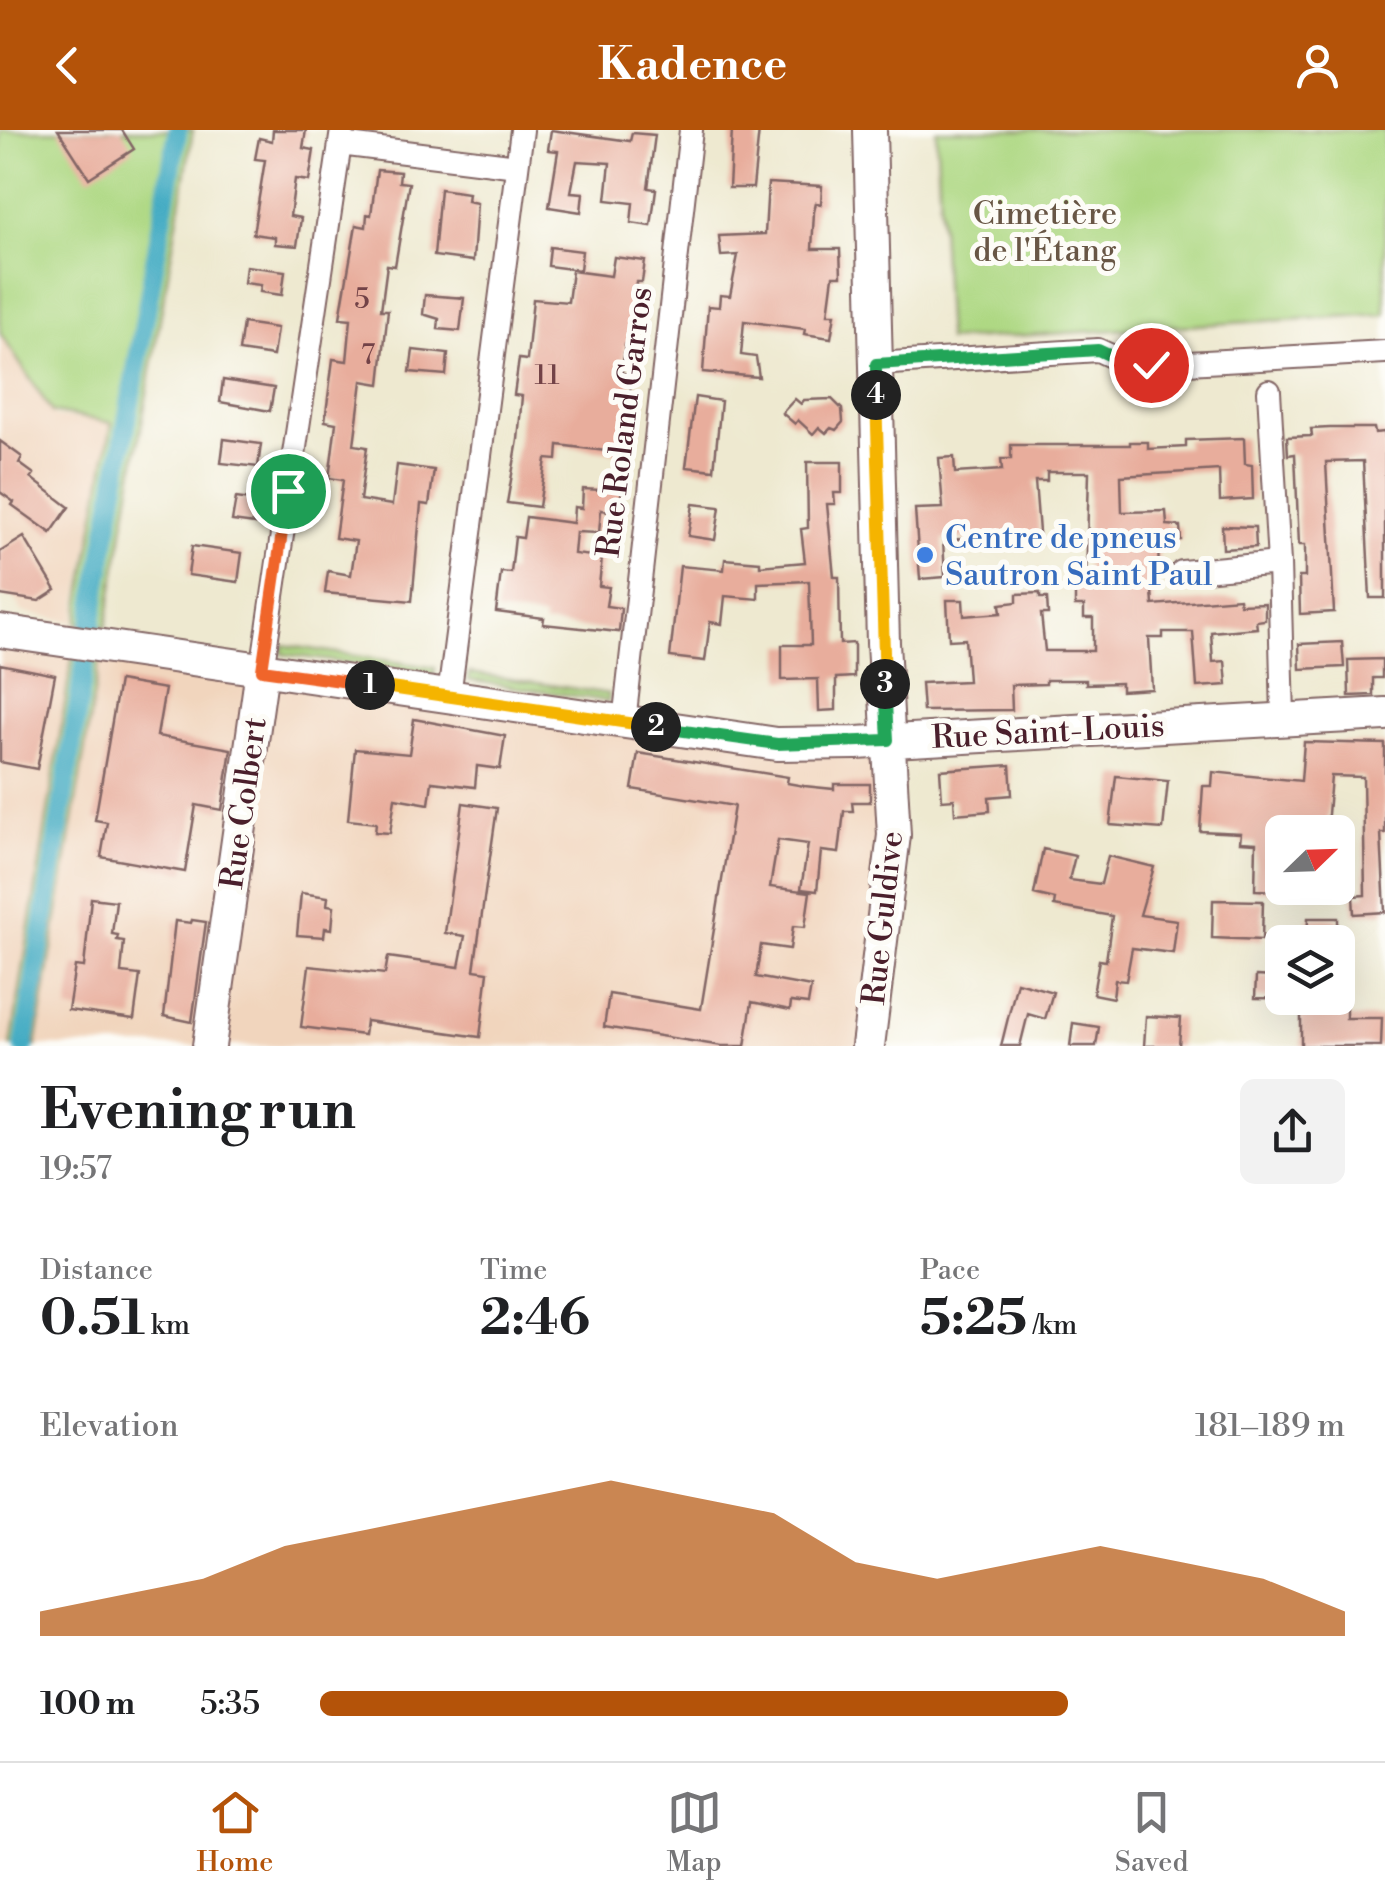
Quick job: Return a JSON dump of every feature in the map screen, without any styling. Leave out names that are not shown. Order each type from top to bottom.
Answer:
[{"type":"street","points":[[448,696],[522,130]]},
{"type":"street","name":"Rue Roland Garros","points":[[624,722],[690,130]]},
{"type":"street","name":"Rue Guldive","points":[[868,1046],[894,835],[870,130]]},
{"type":"street","name":"Rue Colbert","points":[[209,1046],[341,137],[518,166]]},
{"type":"street","points":[[876,364],[1098,350],[1126,363],[1151,365],[1385,352]]},
{"type":"street","points":[[1269,391],[1283,718]]},
{"type":"street","points":[[1182,572],[1279,563]]},
{"type":"street","name":"Rue Saint-Louis","points":[[0,631],[777,744],[1385,714]]},
{"type":"shaded area","points":[[0,331],[55,417],[112,422],[74,622],[22,612],[14,597],[0,595]]},
{"type":"shaded area","points":[[0,631],[262,670],[887,740],[868,1046],[0,1046]]},
{"type":"green space","points":[[0,130],[193,130],[106,627],[77,623],[112,423],[52,412],[0,333]]},
{"type":"green space","name":"Cimetière de l'Étang","points":[[936,130],[1385,130],[1385,314],[947,340]]},
{"type":"green space","points":[[283,645],[435,668],[434,675],[282,654]]},
{"type":"green space","points":[[74,647],[85,662],[100,656],[36,1046],[11,1046]]},
{"type":"green space","points":[[469,673],[609,694],[608,701],[468,680]]},
{"type":"building","points":[[58,130],[122,130],[134,149],[89,178]]},
{"type":"building","points":[[273,130],[306,130],[303,148],[314,150],[309,181],[295,179],[290,216],[301,218],[297,246],[275,244],[275,237],[253,234],[265,160],[255,159],[259,138],[272,141]]},
{"type":"building","points":[[551,130],[630,141],[632,133],[655,135],[648,188],[656,189],[651,226],[631,223],[633,203],[606,200],[610,163],[577,161],[571,192],[583,193],[581,212],[549,207],[558,151],[548,150]]},
{"type":"building","points":[[732,130],[759,130],[753,188],[729,188]]},
{"type":"building","points":[[377,170],[400,172],[399,182],[409,183],[395,266],[387,265],[381,310],[388,310],[380,384],[362,381],[354,445],[367,447],[360,500],[392,505],[397,465],[434,470],[429,505],[421,504],[412,601],[325,593],[328,571],[351,575],[356,541],[335,538],[343,480],[329,478],[336,423],[325,421],[333,359],[347,361],[351,319],[340,318],[356,225],[366,227],[367,214],[371,215]]},
{"type":"building","points":[[768,183],[822,186],[821,204],[816,203],[814,212],[812,249],[840,249],[841,276],[833,276],[828,314],[835,314],[831,338],[804,334],[805,329],[744,321],[741,355],[756,357],[759,377],[703,372],[708,306],[719,307],[720,295],[730,296],[738,255],[721,256],[719,236],[765,234]]},
{"type":"building","points":[[440,189],[468,193],[467,201],[477,203],[473,261],[434,256]]},
{"type":"building","points":[[550,247],[582,251],[580,270],[548,266]]},
{"type":"building","points":[[614,257],[645,261],[642,282],[636,282],[625,344],[622,372],[632,375],[622,453],[558,445],[557,460],[546,459],[539,507],[507,503],[522,396],[514,395],[519,359],[527,360],[533,299],[568,302],[572,271],[611,276]]},
{"type":"building","points":[[246,266],[285,271],[282,295],[260,292],[261,285],[244,283]]},
{"type":"building","points":[[425,295],[464,298],[460,331],[438,329],[439,319],[423,314]]},
{"type":"building","points":[[243,323],[277,328],[273,356],[239,351]]},
{"type":"building","points":[[413,350],[448,354],[446,375],[410,372]]},
{"type":"building","points":[[223,380],[274,388],[270,411],[220,402]]},
{"type":"building","points":[[695,397],[721,401],[714,470],[686,467]]},
{"type":"building","points":[[795,399],[801,404],[804,400],[832,399],[842,409],[843,422],[836,430],[831,428],[826,433],[819,427],[813,434],[798,420],[795,424],[782,413]]},
{"type":"building","points":[[1374,428],[1375,433],[1385,432],[1385,598],[1370,598],[1363,461],[1326,462],[1334,612],[1300,614],[1299,577],[1305,577],[1305,545],[1299,545],[1295,454],[1288,455],[1287,437],[1312,436],[1311,429]]},
{"type":"building","points":[[1244,438],[1245,464],[1252,465],[1253,499],[1220,501],[1219,470],[1121,476],[1122,512],[1166,511],[1167,525],[1180,526],[1181,540],[1158,541],[1159,574],[1151,574],[1153,605],[1239,598],[1240,604],[1265,603],[1265,620],[1256,621],[1257,628],[1211,632],[1213,662],[1225,661],[1227,685],[1197,687],[1193,632],[1163,632],[1163,638],[1149,638],[1152,689],[1121,691],[1121,683],[1046,680],[1046,684],[1011,685],[1012,710],[923,711],[921,683],[968,681],[965,639],[949,640],[947,600],[963,600],[964,616],[1001,613],[1000,604],[1017,602],[1017,594],[1040,593],[1040,598],[1047,598],[1048,614],[1041,614],[1045,651],[1093,651],[1093,618],[1084,618],[1084,606],[1075,606],[1075,582],[1086,582],[1089,472],[1047,472],[1047,481],[1035,481],[1040,545],[1019,546],[1019,536],[943,540],[945,577],[920,579],[915,509],[943,508],[939,458],[954,457],[955,473],[1002,470],[1001,459],[1011,459],[1011,445],[1148,442],[1148,449],[1186,447],[1186,440]]},
{"type":"building","points":[[224,439],[261,444],[258,467],[221,463]]},
{"type":"building","points":[[0,441],[22,457],[19,463],[34,474],[31,478],[69,507],[51,533],[0,492]]},
{"type":"building","points":[[807,462],[842,462],[842,493],[834,493],[835,504],[827,504],[834,577],[839,577],[840,644],[854,643],[854,677],[836,678],[836,710],[819,711],[818,679],[782,680],[782,645],[811,645],[809,581],[758,583],[758,599],[725,596],[722,624],[710,622],[705,661],[670,657],[680,566],[724,570],[725,559],[760,562],[760,566],[805,562],[801,529],[808,528]]},
{"type":"building","points":[[622,488],[619,512],[601,510],[599,533],[576,532],[574,554],[602,557],[599,586],[609,587],[606,606],[621,608],[619,632],[543,624],[544,618],[496,612],[501,572],[511,573],[515,537],[523,538],[526,517],[573,523],[574,507],[582,508],[583,489]]},
{"type":"building","points":[[236,498],[258,501],[255,524],[232,521]]},
{"type":"building","points":[[693,504],[720,507],[715,540],[688,536]]},
{"type":"building","points":[[1222,526],[1255,527],[1256,547],[1223,549]]},
{"type":"building","points":[[24,537],[56,590],[39,601],[0,595],[0,552]]},
{"type":"building","points":[[192,546],[242,553],[238,582],[188,575]]},
{"type":"building","points":[[1342,642],[1344,667],[1300,669],[1299,644]]},
{"type":"building","points":[[1382,659],[1382,678],[1373,678],[1373,695],[1349,696],[1348,660]]},
{"type":"building","points":[[0,664],[55,675],[37,769],[0,762]]},
{"type":"building","points":[[119,681],[165,689],[157,736],[231,749],[222,810],[196,805],[185,872],[101,857],[107,822],[95,820]]},
{"type":"building","points":[[414,719],[505,736],[500,769],[477,766],[475,787],[432,782],[429,804],[395,798],[390,833],[375,832],[376,823],[348,820],[355,749],[409,754]]},
{"type":"building","points":[[1304,742],[1385,744],[1385,833],[1381,833],[1385,912],[1354,914],[1355,896],[1365,895],[1363,777],[1331,776],[1328,815],[1265,815],[1265,890],[1255,890],[1256,843],[1240,842],[1241,833],[1200,831],[1203,786],[1212,786],[1213,772],[1301,781]]},
{"type":"building","points":[[638,753],[788,777],[787,783],[804,786],[834,789],[834,784],[870,784],[870,802],[852,802],[853,811],[844,811],[839,853],[821,851],[817,891],[801,889],[808,844],[778,840],[770,887],[810,892],[805,927],[793,926],[790,949],[761,945],[756,977],[811,987],[808,1004],[791,1002],[790,1010],[752,1002],[745,1046],[722,1046],[604,1027],[609,994],[701,1009],[734,806],[632,789]]},
{"type":"building","points":[[1010,765],[1012,795],[989,797],[990,811],[955,814],[954,799],[942,800],[940,770]]},
{"type":"building","points":[[1116,776],[1168,781],[1163,829],[1110,825]]},
{"type":"building","points":[[463,803],[497,808],[474,970],[488,972],[480,1037],[366,1021],[364,1035],[301,1027],[309,966],[385,974],[388,957],[459,967],[465,936],[445,933]]},
{"type":"building","points":[[1043,849],[1075,856],[1069,880],[1101,884],[1108,856],[1154,867],[1140,915],[1177,920],[1173,953],[1132,948],[1126,981],[1115,980],[1113,998],[1093,994],[1099,960],[1106,961],[1112,916],[1054,906],[1055,899],[1034,894]]},
{"type":"building","points":[[301,893],[328,897],[327,905],[334,906],[332,929],[325,928],[324,937],[297,935]]},
{"type":"building","points":[[91,898],[116,901],[112,934],[124,941],[121,973],[140,975],[134,1019],[68,1010],[75,966],[84,967]]},
{"type":"building","points":[[1213,900],[1263,901],[1262,940],[1212,938]]},
{"type":"building","points":[[1308,918],[1338,918],[1338,925],[1308,925]]},
{"type":"building","points":[[175,921],[206,922],[192,1022],[164,1016]]},
{"type":"building","points":[[1256,976],[1265,977],[1265,998],[1255,998]]},
{"type":"building","points":[[1017,982],[1053,992],[1045,1019],[1028,1014],[1020,1046],[1001,1046]]},
{"type":"building","points":[[1301,1015],[1382,1018],[1381,1046],[1301,1046]]},
{"type":"building","points":[[1146,1016],[1181,1018],[1179,1046],[1144,1046]]},
{"type":"building","points":[[1073,1023],[1099,1027],[1096,1046],[1070,1046]]},
{"type":"waterway","points":[[24,1046],[88,644],[178,130]]},
{"type":"place","name":"Centre de pneus Sautron Saint Paul","points":[[925,555]]},
{"type":"route","points":[[288,491],[262,670],[777,744],[888,740],[876,364],[1098,350],[1126,363],[1151,365]]}]
